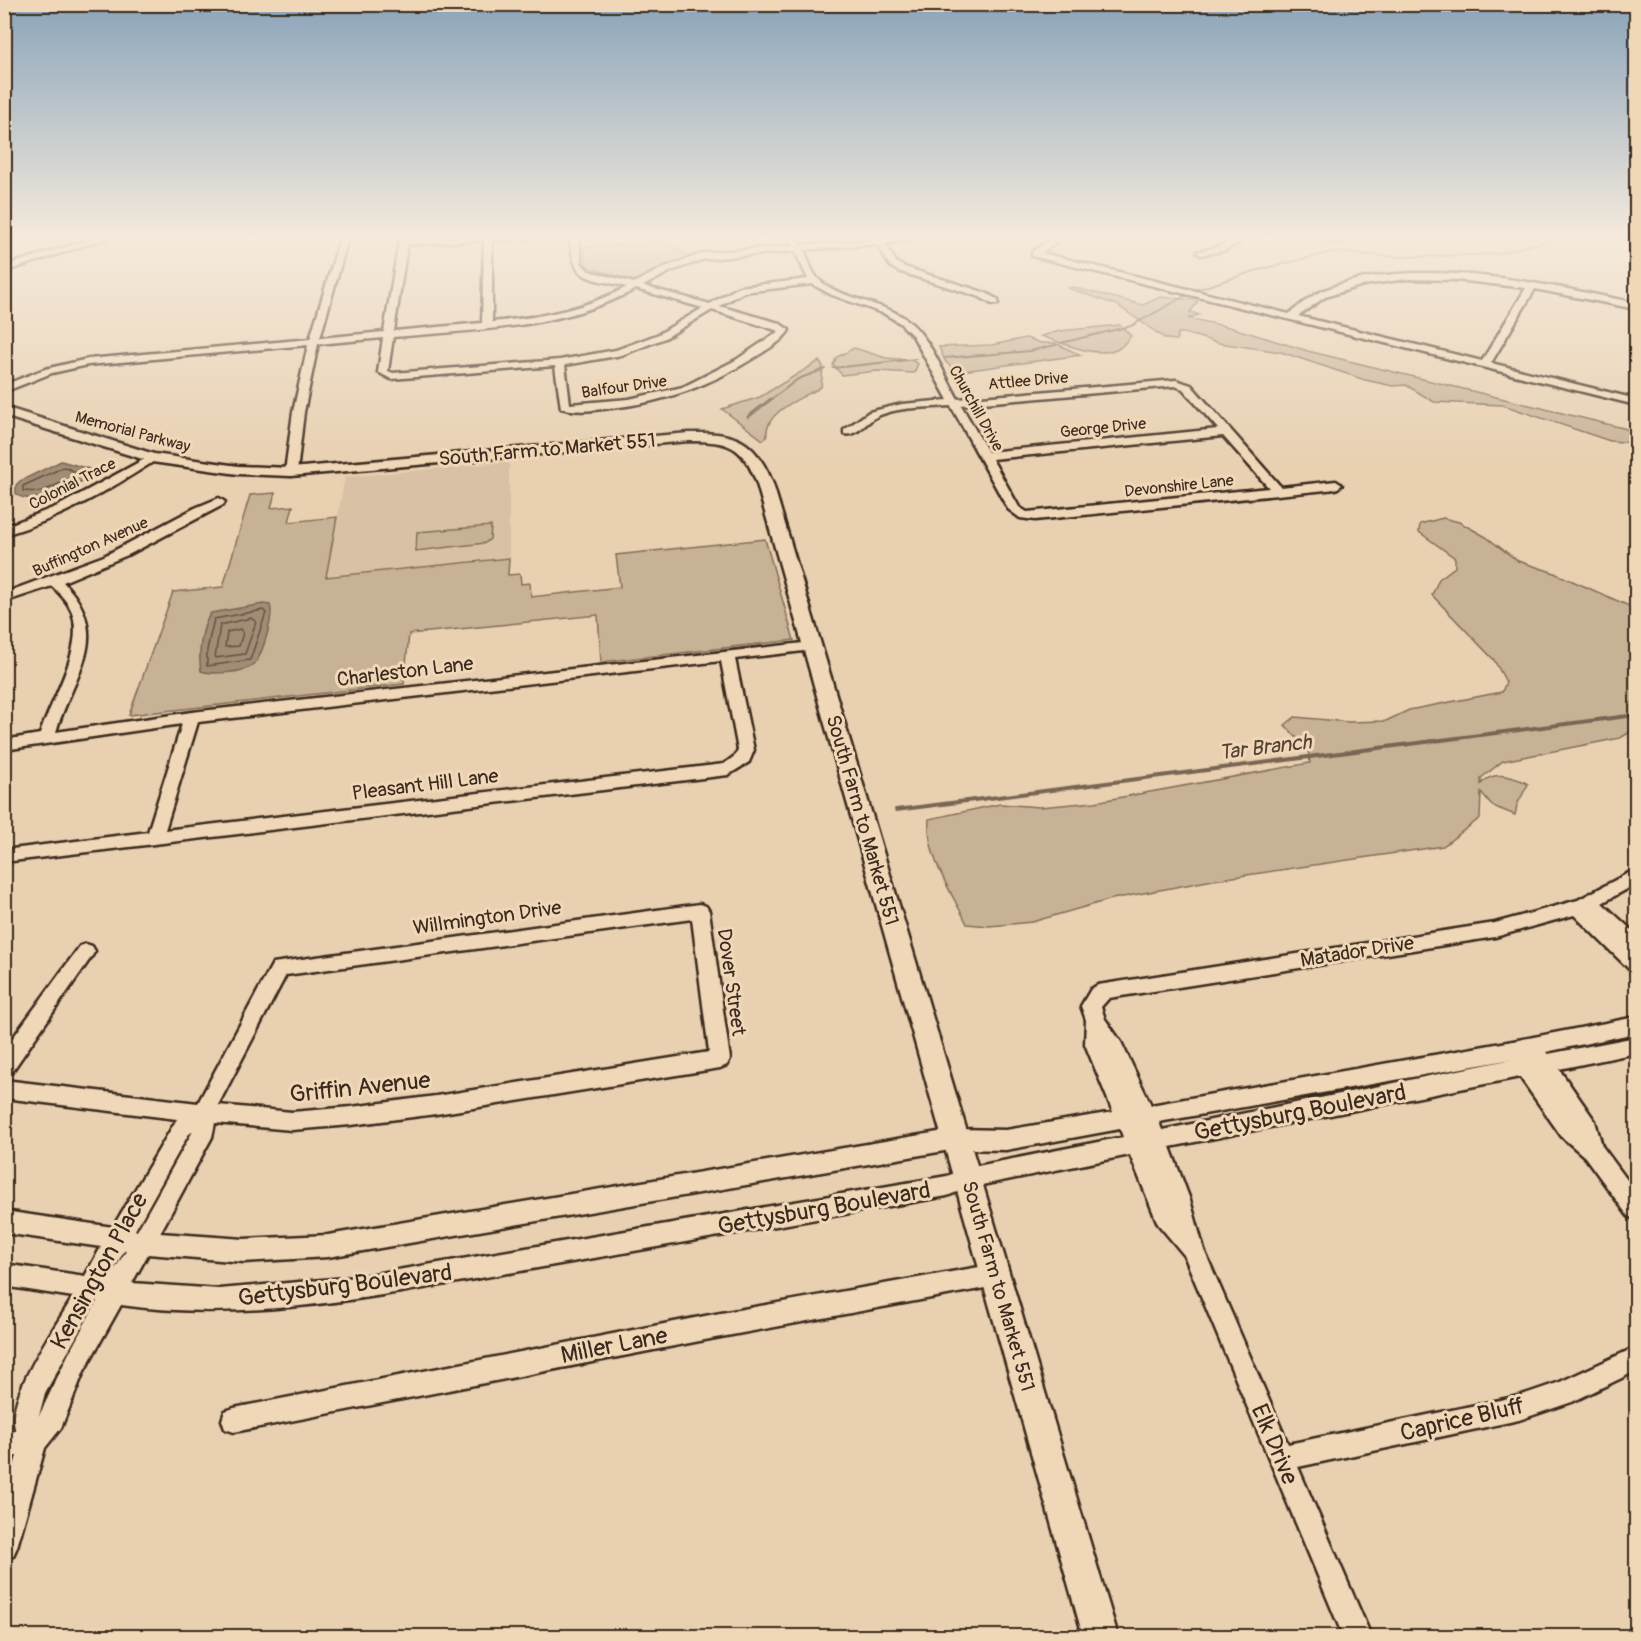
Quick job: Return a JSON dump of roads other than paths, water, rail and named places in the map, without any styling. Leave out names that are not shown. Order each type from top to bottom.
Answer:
[{"type":"main road","name":"Memorial Parkway","points":[[4,411],[152,458],[228,469],[291,472]]},
{"type":"main road","name":"South Farm to Market 551","points":[[291,472],[710,436],[728,439],[751,451],[758,463],[1101,1636]]},
{"type":"street","points":[[291,472],[293,439],[324,312]]},
{"type":"street","points":[[392,312],[382,372],[391,376],[560,363],[643,346],[702,312]]},
{"type":"street","points":[[486,312],[486,326]]},
{"type":"street","points":[[4,389],[66,367],[316,339],[545,320],[580,312]]},
{"type":"street","name":"Balfour Drive","points":[[560,363],[565,406],[574,408],[628,403],[666,396],[705,384],[773,340],[784,330],[726,312]]},
{"type":"street","name":"Churchill Drive","points":[[887,312],[903,321],[917,335],[1014,509],[1024,515]]},
{"type":"street","points":[[1268,312],[1636,402]]},
{"type":"street","points":[[1290,317],[1295,312]]},
{"type":"street","points":[[1485,364],[1517,312]]},
{"type":"street","points":[[4,380],[47,365],[85,357],[153,356]]},
{"type":"street","name":"Attlee Drive","points":[[848,432],[865,418],[882,411],[1180,384],[1187,387],[1226,432]]},
{"type":"street","points":[[1226,432],[1278,491]]},
{"type":"street","name":"George Drive","points":[[984,456],[1226,432]]},
{"type":"street","name":"Colonial Trace","points":[[4,531],[51,514],[86,497],[152,458]]},
{"type":"street","name":"Devonshire Lane","points":[[1024,515],[1336,485]]},
{"type":"street","name":"Buffington Avenue","points":[[4,598],[55,581],[144,543],[196,510],[219,502]]},
{"type":"street","points":[[47,738],[51,719],[82,639],[81,618],[75,603],[55,581]]},
{"type":"street","name":"Charleston Lane","points":[[4,745],[192,717],[812,646]]},
{"type":"street","name":"Pleasant Hill Lane","points":[[4,856],[728,769],[743,758],[746,750],[727,656]]},
{"type":"street","points":[[155,837],[192,717]]},
{"type":"street","name":"Matador Drive","points":[[1135,1117],[1095,1044],[1095,1021],[1091,1006],[1098,995],[1105,991],[1495,930],[1584,905],[1636,876]]},
{"type":"street","points":[[1584,905],[1636,945]]},
{"type":"street","points":[[1584,905],[1636,964]]},
{"type":"street","name":"Willmington Drive","points":[[280,968],[700,911]]},
{"type":"street","name":"Dover Street","points":[[700,911],[720,1059]]},
{"type":"street","points":[[4,1067],[86,951]]},
{"type":"street","name":"Kensington Place","points":[[33,1442],[25,1422],[34,1389],[181,1128],[203,1113],[280,968]]},
{"type":"street","name":"Gettysburg Boulevard","points":[[4,1222],[117,1238],[248,1250],[310,1247],[378,1239],[956,1139],[1006,1140],[1522,1048],[1636,1025]]},
{"type":"street","name":"Gettysburg Boulevard","points":[[4,1275],[116,1291],[203,1300],[268,1298],[329,1292],[946,1186],[968,1178],[1145,1142],[1636,1046]]},
{"type":"street","points":[[1522,1048],[1536,1067],[1569,1131],[1592,1150],[1636,1209]]},
{"type":"street","name":"Griffin Avenue","points":[[4,1089],[203,1113],[292,1121],[435,1105],[720,1059]]},
{"type":"street","name":"Kensington Place","points":[[4,1546],[33,1442],[52,1419],[76,1363],[205,1130],[203,1113]]},
{"type":"street","name":"Elk Drive","points":[[1135,1117],[1145,1142],[1166,1216],[1193,1251],[1357,1636]]},
{"type":"street","name":"Miller Lane","points":[[234,1420],[710,1326],[996,1275]]},
{"type":"street","name":"Caprice Bluff","points":[[1281,1458],[1519,1408],[1563,1393],[1636,1359]]},
{"type":"street","points":[[4,1444],[33,1442]]},
{"type":"water","points":[[61,461],[96,471],[90,477],[69,488],[45,497],[24,498],[16,494],[16,485],[20,481]]},
{"type":"water","points":[[263,604],[270,605],[269,627],[256,662],[252,666],[227,673],[201,671],[201,641],[211,613]]},
{"type":"waterway","points":[[1061,343],[1131,326],[1157,312]]},
{"type":"waterway","points":[[944,358],[1030,351],[1056,345]]},
{"type":"waterway","points":[[833,368],[916,359]]},
{"type":"waterway","points":[[769,401],[798,379],[825,369]]},
{"type":"waterway","points":[[748,417],[771,399]]},
{"type":"waterway","name":"Tar Branch","points":[[896,810],[1636,715]]}]
